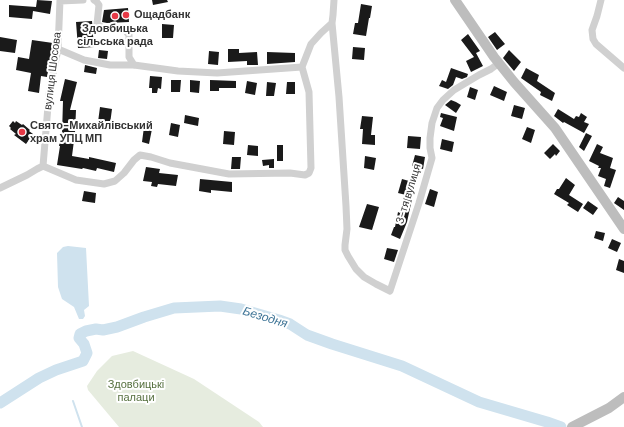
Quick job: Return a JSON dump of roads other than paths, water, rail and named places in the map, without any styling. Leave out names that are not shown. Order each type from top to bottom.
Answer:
[{"type":"street","points":[[60,0],[83,0]]},
{"type":"street","name":"вулиця Шосова","points":[[43,166],[49,94],[58,49],[60,0]]},
{"type":"street","points":[[94,0],[99,5],[97,24],[103,28],[125,30],[129,35],[129,57],[134,65]]},
{"type":"street","points":[[0,188],[27,176],[43,166],[76,180],[104,184],[115,181],[140,155],[170,163],[229,174],[290,173],[305,175],[309,173],[311,168],[309,92],[302,67],[311,44],[332,23],[334,0]]},
{"type":"street","points":[[455,0],[499,63],[555,128],[624,229]]},
{"type":"street","points":[[601,0],[592,30],[592,39],[624,68]]},
{"type":"street","name":"3-тя вулиця","points":[[332,23],[339,97],[346,206],[347,229],[344,245],[348,256],[364,277],[390,290],[419,203],[432,158],[430,138],[432,123],[437,108],[454,90],[499,63]]},
{"type":"street","points":[[58,49],[84,60],[110,65],[134,65],[178,71],[217,73],[302,67]]},
{"type":"street","points":[[572,427],[609,408],[624,397]]},
{"type":"water","points":[[68,246],[86,248],[89,306],[84,310],[85,316],[83,319],[79,319],[74,307],[62,299],[58,287],[57,253],[63,247]]},
{"type":"waterway","name":"Безодня","points":[[0,403],[39,378],[56,370],[83,361],[87,353],[84,344],[79,338],[80,334],[86,331],[117,327],[174,308],[220,306],[241,309],[279,320],[290,324],[307,335],[402,366],[479,402],[561,427]]},
{"type":"waterway","points":[[73,401],[82,427]]},
{"type":"place","name":"Ощадбанк","points":[[126,15]]},
{"type":"place","name":"Здовбицька сільська рада","points":[[115,16]]},
{"type":"place","name":"Свято-Михайлівський храм УПЦ МП","points":[[22,132]]},
{"type":"park label","name":"Здовбицькі палаци","points":[[136,391]]}]
